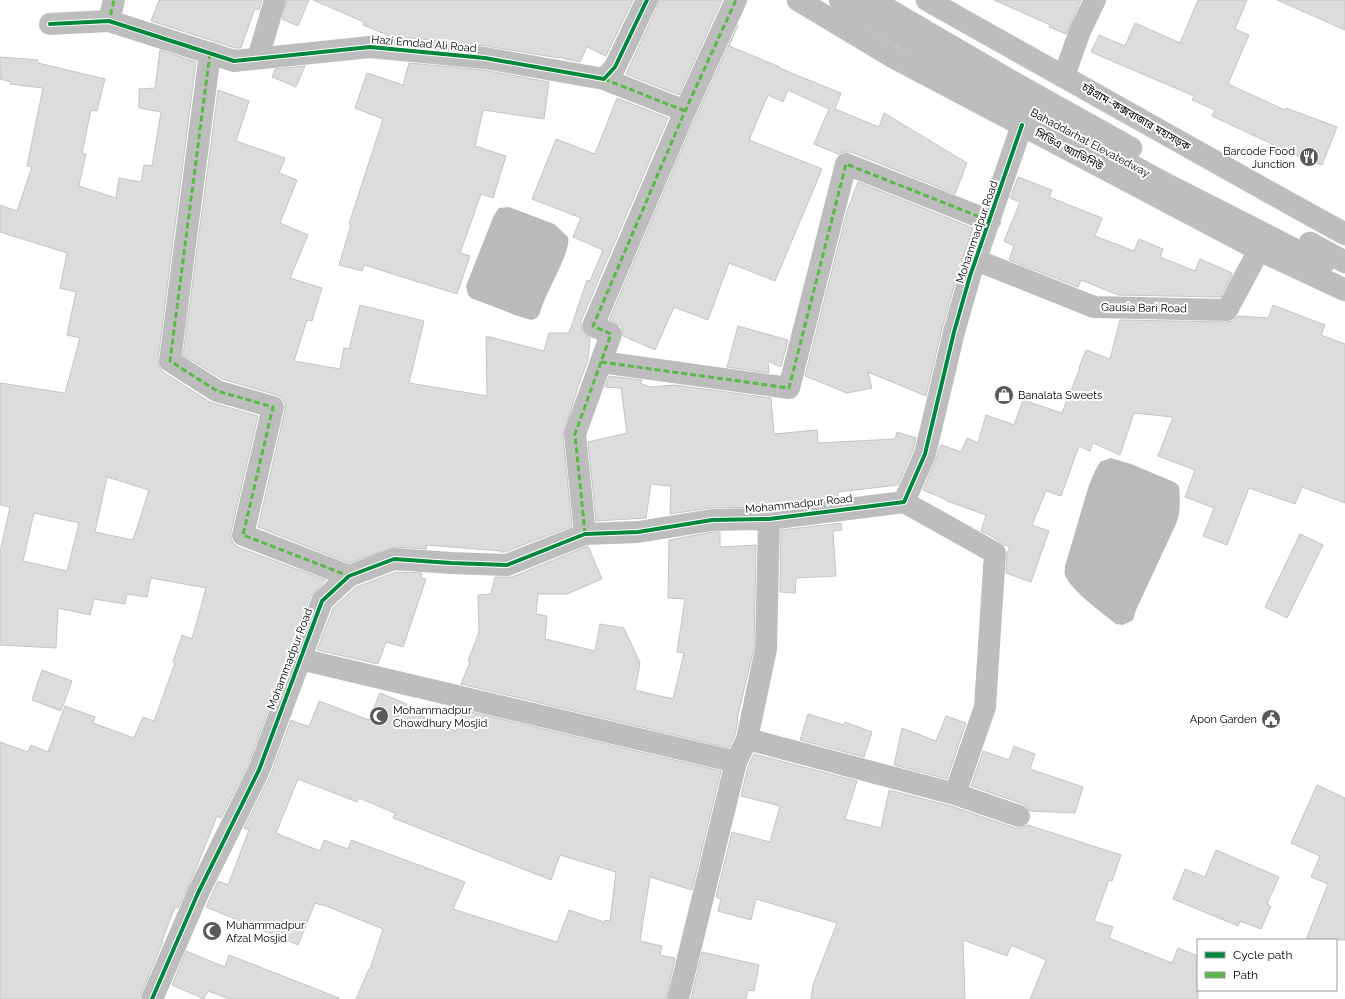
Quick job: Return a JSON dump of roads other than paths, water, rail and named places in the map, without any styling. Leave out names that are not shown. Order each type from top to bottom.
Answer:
[{"type":"main road","points":[[50,24],[109,21],[114,0]]},
{"type":"main road","points":[[258,58],[275,0]]},
{"type":"main road","points":[[604,79],[615,67],[647,0]]},
{"type":"main road","points":[[585,534],[575,434],[611,334],[593,326],[685,111],[736,0]]},
{"type":"main road","name":"সিডিএ অ্যাভিনিউ","points":[[798,0],[893,56],[1022,125],[1254,258],[1345,290]]},
{"type":"main road","name":"Bahaddarhat Elevatedway","points":[[840,0],[1020,105],[1162,182],[1345,275]]},
{"type":"main road","name":"Bahaddarhat Elevatedway","points":[[872,0],[1016,84],[1159,164],[1345,262]]},
{"type":"main road","points":[[1064,76],[1080,31],[1095,0]]},
{"type":"main road","name":"চট্টগ্রাম-কক্সবাজার মহাসড়ক","points":[[935,2],[1218,165],[1345,234]]},
{"type":"main road","name":"Hazi Emdad Ali Road","points":[[109,21],[234,61],[370,47],[485,58],[604,79],[685,111]]},
{"type":"main road","points":[[210,53],[170,362],[217,391],[273,407],[242,535],[349,576]]},
{"type":"main road","name":"Mohammadpur Road","points":[[152,999],[198,893],[258,770],[322,601],[349,576],[394,559],[507,565],[585,534],[638,532],[712,520],[769,518],[904,502],[925,454],[954,332],[970,276],[1022,125]]},
{"type":"main road","points":[[601,362],[789,388],[846,164],[990,221]]},
{"type":"main road","name":"Gausia Bari Road","points":[[976,260],[1094,307],[1227,310],[1254,258]]},
{"type":"main road","points":[[904,502],[995,553],[985,707],[954,794]]},
{"type":"main road","points":[[678,999],[736,762],[747,739],[766,649],[769,518]]},
{"type":"main road","points":[[300,660],[736,762]]},
{"type":"main road","points":[[747,739],[954,794],[1019,816]]},
{"type":"place","name":"Barcode Food Junction","points":[[1309,157]]},
{"type":"place","name":"Banalata Sweets","points":[[1004,395]]},
{"type":"place","name":"Mohammadpur Chowdhury Mosjid","points":[[379,716]]},
{"type":"place","name":"Apon Garden","points":[[1271,719]]},
{"type":"place","name":"Muhammadpur Afzal Mosjid","points":[[212,931]]}]
